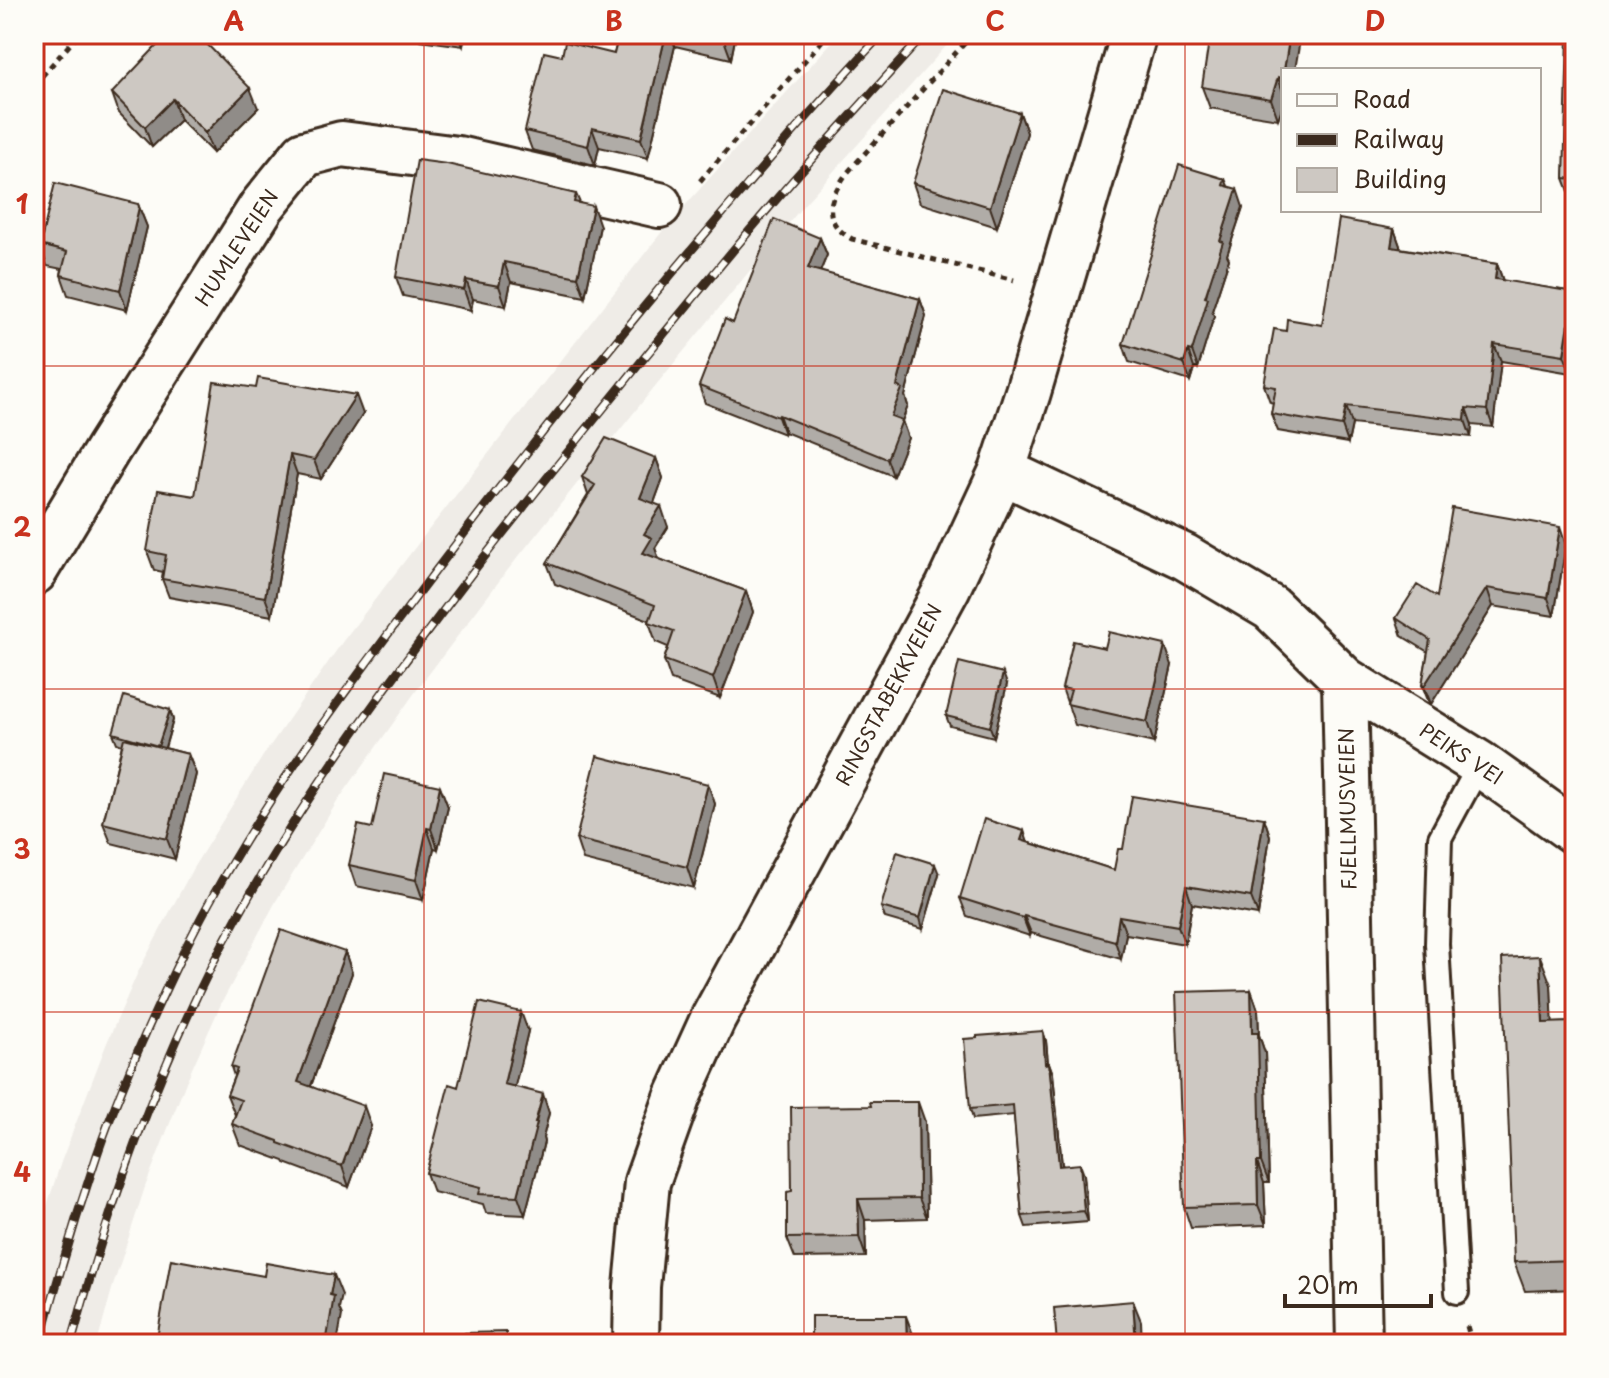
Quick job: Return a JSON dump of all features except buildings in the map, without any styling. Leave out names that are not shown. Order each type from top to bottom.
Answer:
[{"type":"street","name":"RINGSTABEKKVEIEN","points":[[636,1344],[637,1287],[647,1182],[677,1098],[713,1019],[948,587],[1002,471],[1134,34]]},
{"type":"street","name":"HUMLEVEIEN","points":[[34,572],[262,206],[304,154],[342,144],[458,159],[659,205]]},
{"type":"street","points":[[1002,471],[1185,557],[1271,608],[1345,680]]},
{"type":"street","name":"PEIKS VEI","points":[[1345,680],[1480,764],[1575,832]]},
{"type":"street","name":"FJELLMUSVEIEN","points":[[1345,680],[1359,1344]]},
{"type":"lane","points":[[1457,1292],[1437,944],[1440,838],[1480,764]]},
{"type":"path","points":[[34,85],[79,34]]},
{"type":"path","points":[[659,205],[678,207],[828,34]]},
{"type":"path","points":[[973,34],[847,173],[831,197],[830,210],[834,223],[841,233],[852,239],[1057,291]]},
{"type":"shaded area","points":[[839,34],[957,34],[807,201],[656,385],[503,576],[337,802],[276,901],[221,1004],[186,1082],[145,1187],[97,1344],[34,1344],[34,1246],[61,1162],[138,972],[193,868],[263,756],[343,641],[427,532],[664,229]]},
{"type":"railway","points":[[40,1344],[106,1129],[184,951],[239,850],[368,661],[544,431],[709,229],[882,34]]},
{"type":"railway","points":[[71,1344],[115,1199],[169,1057],[241,911],[305,805],[411,654],[544,481],[751,229],[925,34]]}]
